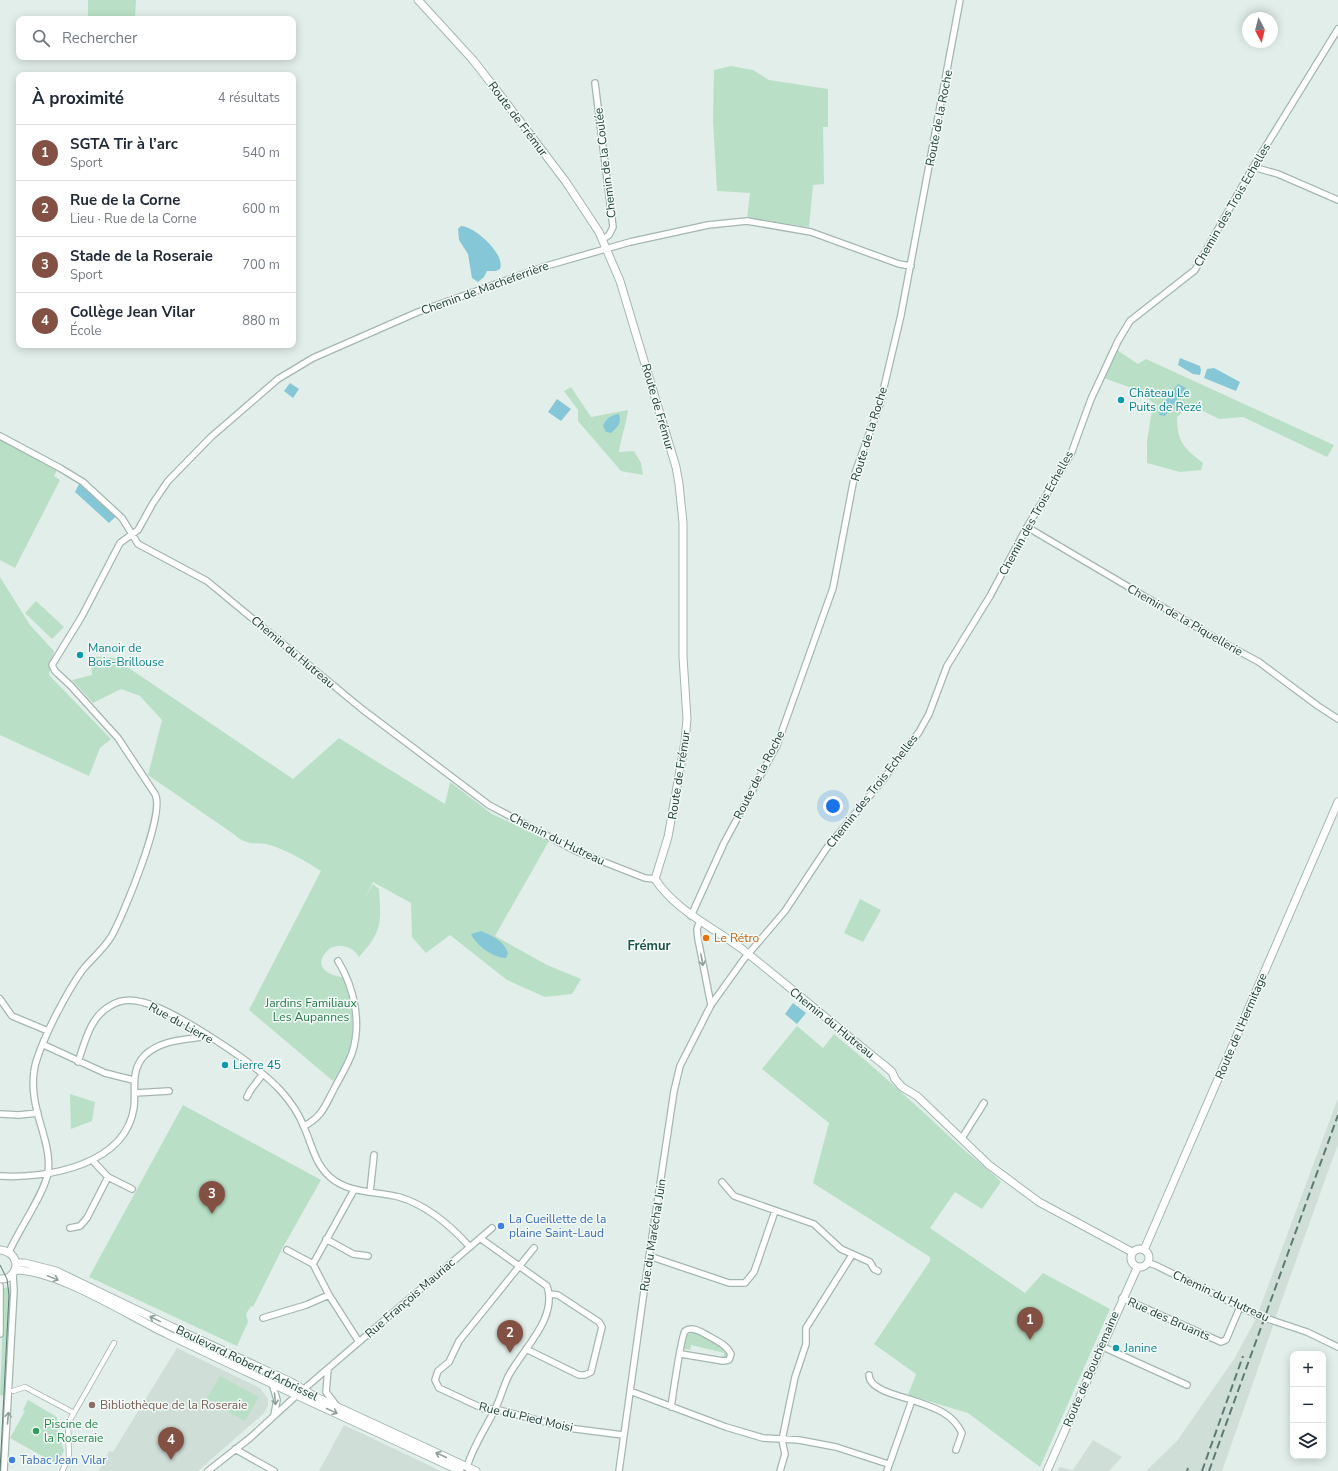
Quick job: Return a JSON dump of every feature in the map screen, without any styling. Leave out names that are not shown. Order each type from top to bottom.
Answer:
[{"type":"street","name":"Route de Frémur","points":[[418,0],[473,60],[504,100],[566,182],[603,239],[620,281],[635,326],[676,468],[681,500],[684,657],[687,719],[685,742],[668,837],[655,879]]},
{"type":"street","name":"Route de la Roche","points":[[691,916],[724,843],[777,745],[827,610],[833,588],[855,473],[880,404],[911,266],[960,0]]},
{"type":"street","name":"Chemin des Trois Echelles","points":[[749,955],[785,911],[826,849],[882,781],[918,732],[929,714],[947,666],[990,596],[1027,527],[1071,454],[1091,399],[1118,341],[1130,320],[1195,270],[1253,167],[1338,29]]},
{"type":"street","name":"Chemin de la Coulée","points":[[595,83],[612,227],[609,235],[603,239]]},
{"type":"street","points":[[1253,167],[1278,174],[1338,200]]},
{"type":"street","name":"Chemin de Macheferrière","points":[[48,1031],[84,968],[111,936],[144,855],[155,822],[158,800],[118,738],[52,668],[82,616],[110,559],[121,541],[138,530],[153,503],[168,481],[211,437],[278,379],[301,364],[441,302],[546,266],[607,248],[708,225],[747,222],[811,232],[899,264],[911,266]]},
{"type":"street","name":"Chemin du Hutreau","points":[[0,436],[83,482],[122,518],[131,534],[142,546],[211,585],[362,709],[495,808],[576,851],[645,878],[655,879],[665,893],[691,916],[724,936],[749,955],[884,1065],[892,1072],[895,1079],[902,1087],[917,1096],[989,1165],[1038,1202],[1132,1252]]},
{"type":"street","name":"Chemin de la Piquellerie","points":[[1027,527],[1220,642],[1259,662],[1318,706],[1338,718]]},
{"type":"street","name":"Route de l'Hermitage","points":[[1144,1250],[1338,802]]},
{"type":"street","points":[[700,922],[697,929],[698,939],[711,1005]]},
{"type":"street","name":"Rue du Maréchal Juin","points":[[619,1471],[649,1256],[674,1091],[680,1066],[711,1005],[744,959],[749,955]]},
{"type":"street","points":[[304,1126],[316,1120],[344,1070],[355,1041],[356,1025],[354,1006],[347,978],[338,961]]},
{"type":"street","points":[[0,999],[12,1016],[48,1031],[34,1071],[33,1084],[38,1113],[46,1140],[48,1174],[9,1252]]},
{"type":"street","name":"Rue du Lierre","points":[[78,1062],[89,1029],[104,1009],[120,1001],[141,1001],[156,1006],[208,1036],[262,1074],[281,1091],[304,1126],[315,1158],[322,1169],[340,1184],[354,1190],[400,1197],[416,1204],[455,1230],[470,1247]]},
{"type":"street","points":[[0,1176],[21,1177],[48,1174],[93,1161],[110,1148],[123,1134],[129,1123],[134,1108],[135,1093],[133,1080],[144,1056],[151,1050],[163,1044],[178,1039],[208,1036]]},
{"type":"street","points":[[44,1045],[78,1062],[105,1073],[133,1080]]},
{"type":"street","points":[[247,1097],[262,1074]]},
{"type":"street","points":[[135,1093],[169,1091]]},
{"type":"street","points":[[962,1138],[984,1103]]},
{"type":"street","points":[[0,1114],[19,1115],[38,1113]]},
{"type":"street","points":[[370,1192],[374,1155]]},
{"type":"street","points":[[93,1161],[108,1177],[132,1189]]},
{"type":"street","points":[[70,1228],[80,1226],[87,1218],[108,1177]]},
{"type":"street","points":[[722,1182],[734,1196],[814,1224],[841,1249],[870,1262],[874,1269],[878,1271]]},
{"type":"street","points":[[313,1264],[354,1190]]},
{"type":"street","points":[[649,1256],[729,1283],[745,1283],[754,1272],[775,1211]]},
{"type":"street","name":"Rue François Mauriac","points":[[208,1471],[492,1228]]},
{"type":"street","points":[[467,1467],[484,1427],[495,1409],[508,1376],[540,1328],[549,1308],[550,1294],[547,1286],[480,1238]]},
{"type":"street","points":[[326,1239],[353,1254],[368,1256]]},
{"type":"street","name":"Rue du Pied Moisi","points":[[534,1248],[459,1341],[449,1362],[438,1371],[435,1380],[439,1388],[447,1393],[484,1409],[495,1409],[568,1428],[623,1436]]},
{"type":"street","points":[[1137,1249],[1144,1250],[1148,1263],[1143,1268],[1137,1268],[1132,1252],[1137,1249]]},
{"type":"street","points":[[0,1250],[9,1252],[15,1259],[4,1471]]},
{"type":"street","points":[[287,1250],[313,1264],[329,1295],[359,1342]]},
{"type":"street","points":[[780,1471],[785,1454],[782,1440],[795,1377],[806,1344],[806,1328],[852,1255]]},
{"type":"street","name":"Boulevard Robert d'Arbrissel","points":[[15,1269],[25,1263],[56,1271],[291,1382],[338,1407],[476,1471]]},
{"type":"street","name":"Chemin du Hutreau","points":[[1148,1263],[1258,1315],[1313,1335],[1338,1347]]},
{"type":"street","name":"Route de Bouchemaine","points":[[1047,1471],[1122,1298],[1137,1268]]},
{"type":"street","points":[[0,1280],[7,1279],[15,1269]]},
{"type":"street","name":"Boulevard Robert d'Arbrissel","points":[[15,1269],[38,1272],[65,1283],[166,1334],[460,1471]]},
{"type":"street","points":[[0,1286],[0,1334]]},
{"type":"street","points":[[526,1349],[579,1375],[586,1375],[591,1372],[602,1327],[599,1322],[558,1295],[550,1294]]},
{"type":"street","points":[[263,1318],[306,1305],[329,1295]]},
{"type":"street","name":"Rue des Bruants","points":[[1122,1298],[1221,1342],[1226,1340],[1240,1307]]},
{"type":"street","points":[[671,1406],[681,1354],[680,1341],[684,1332],[689,1329],[698,1330],[728,1347],[731,1354],[729,1360],[723,1361],[681,1354]]},
{"type":"street","points":[[62,1471],[68,1458],[68,1423],[114,1343]]},
{"type":"street","points":[[1101,1346],[1187,1385]]},
{"type":"street","points":[[328,1369],[326,1392],[338,1407]]},
{"type":"street","points":[[869,1375],[869,1381],[875,1387],[944,1411],[959,1427],[962,1433],[956,1450]]},
{"type":"street","points":[[272,1383],[277,1400],[274,1416]]},
{"type":"street","points":[[13,1391],[25,1387],[74,1413]]},
{"type":"street","points":[[630,1391],[726,1427],[764,1438],[799,1440],[836,1447],[888,1464]]},
{"type":"street","points":[[887,1471],[888,1464],[912,1400]]},
{"type":"street","points":[[235,1449],[274,1471]]},
{"type":"shaded area","points":[[1338,1098],[1338,1144],[1275,1319],[1258,1313]]},
{"type":"shaded area","points":[[1257,1317],[1274,1323],[1222,1471],[1146,1471],[1177,1441],[1234,1359]]},
{"type":"shaded area","points":[[177,1348],[260,1388],[268,1399],[268,1406],[264,1413],[198,1471],[99,1471],[109,1451],[113,1452]]},
{"type":"shaded area","points":[[344,1425],[397,1450],[441,1471],[319,1471]]},
{"type":"shaded area","points":[[1093,1440],[1122,1457],[1109,1471],[1058,1471],[1059,1467],[1073,1470]]},
{"type":"green space","points":[[88,0],[136,0],[135,16],[88,16]]},
{"type":"green space","points":[[731,66],[753,70],[769,80],[828,89],[828,127],[823,127],[824,184],[813,185],[809,227],[747,218],[750,193],[717,191],[713,120],[714,70]]},
{"type":"green space","points":[[1117,350],[1138,364],[1146,359],[1334,445],[1327,457],[1243,417],[1219,419],[1191,405],[1177,417],[1178,433],[1186,448],[1203,463],[1201,470],[1180,472],[1147,463],[1147,441],[1153,403],[1137,390],[1104,378]]},
{"type":"green space","points":[[571,387],[591,417],[628,410],[619,452],[634,451],[641,463],[643,475],[621,471],[578,421],[578,410],[564,391]]},
{"type":"green space","points":[[0,440],[51,465],[57,470],[54,476],[60,480],[15,568],[0,560]]},
{"type":"green space","points":[[0,577],[30,625],[54,651],[49,675],[111,739],[100,748],[89,776],[0,735]]},
{"type":"green space","points":[[36,601],[64,627],[52,639],[25,613]]},
{"type":"green space","name":"Jardins Familiaux Les Aupannes","points":[[91,656],[114,658],[293,779],[339,738],[445,804],[450,782],[492,814],[549,841],[495,936],[547,965],[581,979],[572,994],[545,997],[507,980],[450,935],[426,953],[412,937],[411,903],[373,882],[365,898],[373,884],[379,889],[380,918],[379,926],[373,940],[359,957],[350,948],[339,946],[330,948],[324,954],[322,960],[321,965],[323,969],[332,975],[345,978],[351,1007],[351,1043],[347,1055],[333,1081],[249,1010],[321,871],[297,856],[277,847],[252,843],[240,839],[148,775],[162,720],[140,696],[121,689],[93,703],[72,680],[92,675]]},
{"type":"green space","points":[[860,899],[881,910],[863,942],[844,933]]},
{"type":"green space","points":[[797,1026],[823,1048],[834,1034],[915,1104],[1001,1182],[982,1209],[955,1192],[930,1228],[1025,1293],[1043,1273],[1110,1309],[1040,1467],[968,1413],[908,1395],[916,1374],[874,1344],[930,1261],[930,1257],[813,1183],[829,1123],[762,1069]]},
{"type":"green space","points":[[70,1094],[95,1102],[92,1121],[71,1129]]},
{"type":"green space","points":[[183,1105],[321,1180],[282,1249],[253,1307],[251,1306],[246,1314],[248,1322],[237,1346],[89,1277]]},
{"type":"green space","points":[[11,1287],[7,1396],[0,1395],[4,1288]]},
{"type":"green space","points":[[694,1332],[723,1348],[727,1351],[728,1356],[723,1358],[724,1353],[691,1345],[690,1350],[685,1349],[683,1346],[686,1335]]},
{"type":"green space","points":[[220,1376],[259,1397],[245,1421],[206,1400]]},
{"type":"green space","name":"Piscine de la Roseraie","points":[[28,1400],[57,1417],[58,1434],[64,1450],[58,1465],[10,1438],[25,1411],[23,1410]]},
{"type":"water","points":[[461,226],[467,227],[488,242],[494,249],[501,263],[500,269],[496,271],[487,271],[484,277],[478,282],[472,278],[468,254],[459,240],[458,229]]},
{"type":"water","points":[[1180,358],[1200,366],[1200,375],[1193,374],[1178,365]]},
{"type":"water","points":[[1214,368],[1240,382],[1236,391],[1204,378],[1207,369]]},
{"type":"water","points":[[290,383],[299,389],[293,398],[284,391]]},
{"type":"water","points":[[1178,384],[1186,388],[1165,416],[1159,415],[1160,408]]},
{"type":"water","points":[[557,399],[571,409],[561,421],[548,412]]},
{"type":"water","points":[[619,414],[620,420],[617,427],[611,433],[606,432],[603,426],[607,419],[611,416]]},
{"type":"water","points":[[79,484],[92,493],[116,516],[109,523],[75,492]]},
{"type":"water","points":[[481,931],[494,937],[504,945],[508,953],[506,958],[496,956],[486,950],[473,938],[471,934]]},
{"type":"water","points":[[793,1003],[806,1013],[797,1024],[785,1014]]},
{"type":"tram line","points":[[0,1265],[7,1279],[9,1295],[0,1471]]},
{"type":"railway","points":[[1209,1471],[1338,1115]]},
{"type":"railway","points":[[1202,1471],[1243,1356]]},
{"type":"place","name":"Château Le Puits de Rezé","points":[[1121,400]]},
{"type":"place","name":"Manoir de Bois-Brillouse","points":[[80,655]]},
{"type":"place","name":"Le Rétro","points":[[706,938]]},
{"type":"place","name":"Lierre 45","points":[[225,1065]]},
{"type":"place","name":"Stade de la Roseraie","points":[[212,1214]]},
{"type":"place","name":"La Cueillette de la plaine Saint-Laud","points":[[501,1226]]},
{"type":"place","name":"SGTA Tir à l’arc","points":[[1030,1340]]},
{"type":"place","name":"Janine","points":[[1116,1348]]},
{"type":"place","name":"Rue de la Corne","points":[[510,1353]]},
{"type":"place","name":"Bibliothèque de la Roseraie","points":[[92,1405]]},
{"type":"place","name":"Piscine de la Roseraie","points":[[36,1431]]},
{"type":"place","name":"Tabac Jean Vilar","points":[[12,1460]]},
{"type":"place","name":"Collège Jean Vilar","points":[[171,1460]]},
{"type":"district","name":"Frémur","points":[[649,946]]}]
